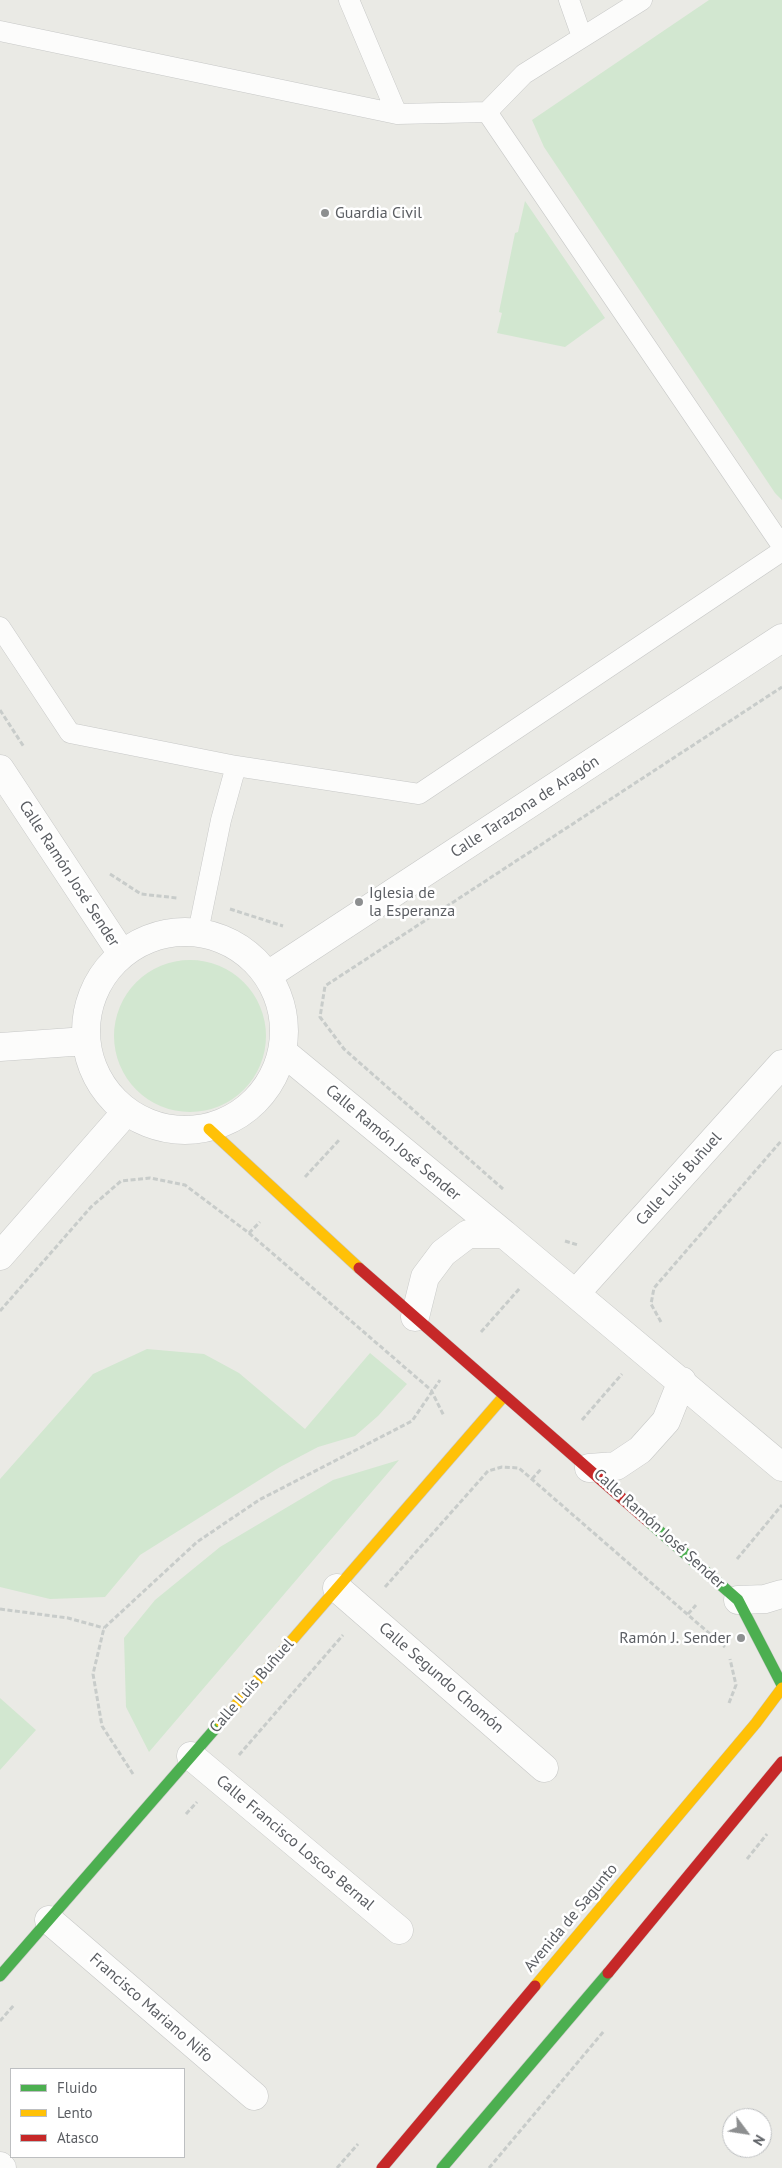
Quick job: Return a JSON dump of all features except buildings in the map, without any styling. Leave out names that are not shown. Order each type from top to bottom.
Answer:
[{"type":"street","name":"Calle Tarazona de Aragón","points":[[268,975],[782,638]]},
{"type":"street","name":"Calle Ramón José Sender","points":[[0,769],[122,954]]},
{"type":"street","points":[[198,932],[238,946],[268,975],[284,1012],[283,1052],[268,1086],[243,1113],[209,1129],[165,1130],[126,1112],[98,1081],[86,1041],[93,993],[122,954],[157,935],[198,932]]},
{"type":"street","points":[[0,1047],[86,1041]]},
{"type":"street","name":"Calle Ramón José Sender","points":[[283,1052],[576,1293]]},
{"type":"street","name":"Calle Luis Buñuel","points":[[576,1293],[782,1064]]},
{"type":"street","points":[[0,1256],[126,1112]]},
{"type":"street","points":[[209,1129],[284,1200],[415,1317],[589,1468]]},
{"type":"street","points":[[415,1317],[425,1277],[443,1253],[468,1234],[504,1234]]},
{"type":"street","points":[[576,1293],[782,1467]]},
{"type":"street","name":"Calle Ramón José Sender","points":[[589,1468],[616,1466],[640,1450],[666,1421],[682,1381]]},
{"type":"street","name":"Calle Luis Buñuel","points":[[0,1976],[504,1396]]},
{"type":"street","name":"Calle Ramón José Sender","points":[[589,1468],[738,1600],[782,1687]]},
{"type":"street","name":"Calle Segundo Chomón","points":[[337,1588],[544,1768]]},
{"type":"street","name":"Calle Ramón José Sender","points":[[738,1600],[765,1599],[782,1594]]},
{"type":"street","name":"Avenida de Sagunto","points":[[382,2168],[756,1723],[782,1687]]},
{"type":"street","name":"Calle Francisco Loscos Bernal","points":[[191,1756],[399,1930]]},
{"type":"street","points":[[442,2168],[614,1966],[782,1762]]},
{"type":"street","name":"Francisco Mariano Nifo","points":[[49,1920],[254,2096]]},
{"type":"lane","points":[[349,0],[396,114]]},
{"type":"lane","points":[[569,0],[582,37]]},
{"type":"lane","points":[[0,31],[396,114],[487,112],[524,74],[642,0]]},
{"type":"lane","points":[[487,112],[782,546]]},
{"type":"lane","points":[[0,627],[70,734],[236,766],[419,794],[782,551]]},
{"type":"lane","points":[[198,932],[221,820],[236,766]]},
{"type":"path","points":[[510,1195],[344,1049],[320,1017],[325,986],[782,687]]},
{"type":"path","points":[[0,710],[26,749]]},
{"type":"path","points":[[106,872],[141,894],[204,900],[290,928]]},
{"type":"path","points":[[249,1233],[284,1200],[360,1116],[384,1084]]},
{"type":"path","points":[[532,1480],[663,1326],[651,1304],[654,1288],[782,1140]]},
{"type":"path","points":[[0,1311],[91,1207],[121,1181],[150,1178],[185,1185],[249,1233],[431,1390],[446,1419]]},
{"type":"path","points":[[133,1774],[102,1726],[93,1674],[104,1628],[197,1542],[259,1500],[412,1421],[431,1390],[561,1240],[585,1245]]},
{"type":"path","points":[[185,1815],[488,1471],[502,1467],[519,1468],[729,1651],[736,1685],[729,1704]]},
{"type":"path","points":[[0,1609],[68,1618],[104,1628]]},
{"type":"path","points":[[127,1781],[140,1766]]},
{"type":"path","points":[[0,2021],[20,1999]]},
{"type":"green space","points":[[709,0],[782,0],[782,500],[775,493],[544,147],[532,120]]},
{"type":"green space","points":[[525,201],[605,318],[565,347],[497,333],[502,313],[499,312],[515,233],[518,232]]},
{"type":"green space","points":[[190,960],[219,966],[244,982],[260,1007],[266,1036],[260,1065],[244,1090],[219,1106],[190,1112],[161,1106],[136,1090],[120,1065],[114,1036],[120,1007],[136,982],[161,966]]},
{"type":"green space","points":[[147,1349],[204,1354],[239,1373],[305,1429],[370,1353],[407,1384],[378,1416],[355,1436],[318,1447],[280,1467],[140,1555],[105,1597],[50,1599],[0,1587],[0,1479],[93,1374]]},
{"type":"green space","points":[[399,1460],[149,1752],[126,1707],[124,1638],[155,1600],[220,1547],[333,1480]]},
{"type":"green space","points":[[0,1698],[36,1730],[0,1770]]},
{"type":"traffic: fast","points":[[649,1522],[738,1600],[782,1685]]},
{"type":"traffic: fast","points":[[0,1976],[221,1722]]},
{"type":"traffic: fast","points":[[442,2168],[608,1973]]},
{"type":"traffic: slow","points":[[209,1129],[359,1268]]},
{"type":"traffic: slow","points":[[221,1722],[504,1396]]},
{"type":"traffic: slow","points":[[535,1986],[756,1723],[782,1688]]},
{"type":"traffic: jam","points":[[359,1268],[649,1522]]},
{"type":"traffic: jam","points":[[608,1973],[782,1762]]},
{"type":"traffic: jam","points":[[382,2168],[535,1986]]},
{"type":"place","name":"Guardia Civil","points":[[325,213]]},
{"type":"place","name":"Iglesia de la Esperanza","points":[[359,902]]},
{"type":"place","name":"Ramón J. Sender","points":[[741,1638]]}]
